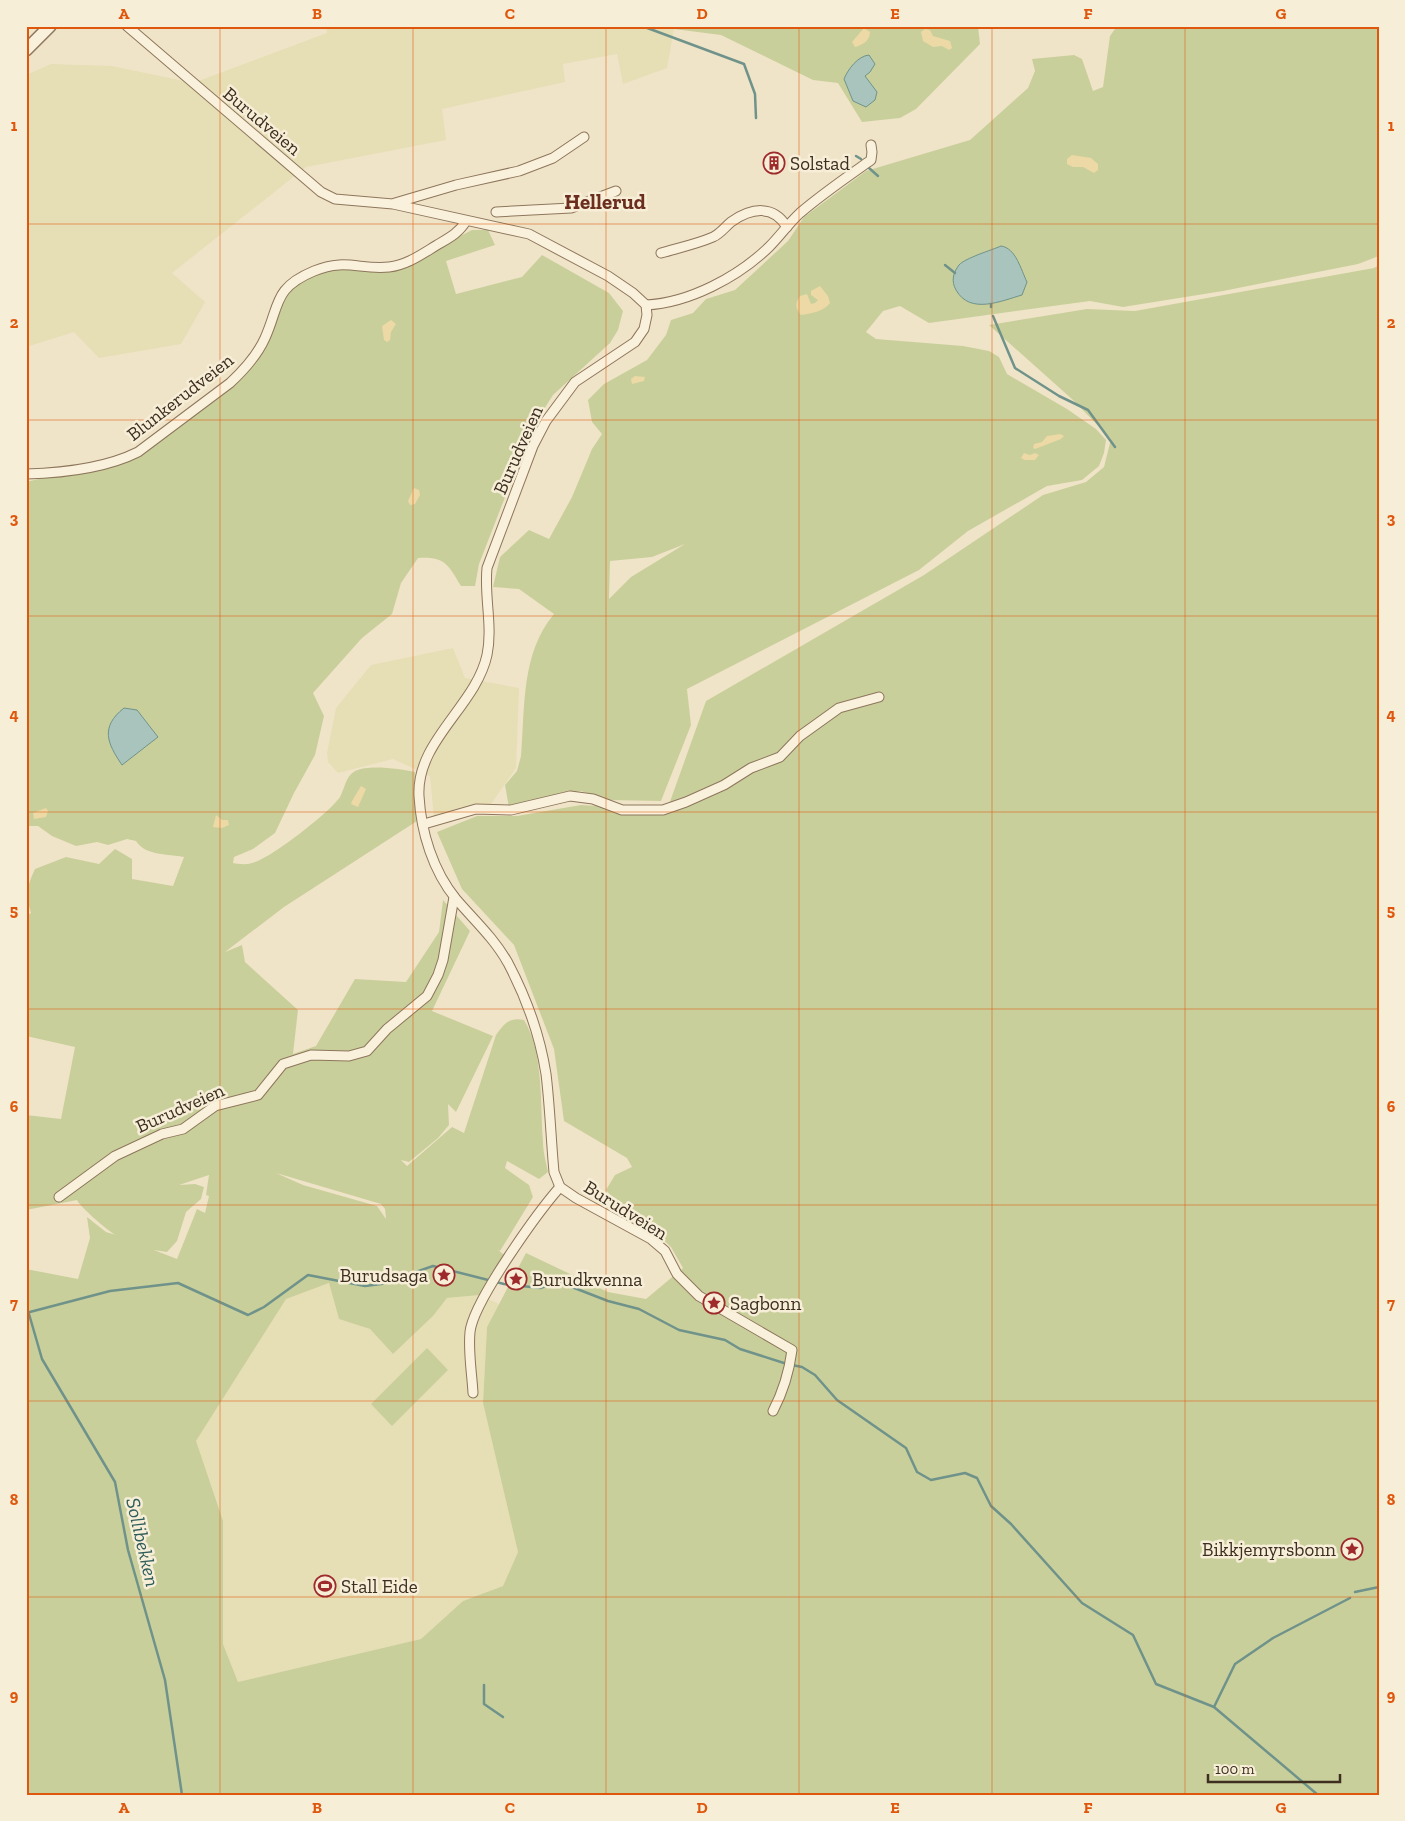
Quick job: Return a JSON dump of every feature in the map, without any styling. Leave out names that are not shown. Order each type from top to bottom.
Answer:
[{"type":"street","points":[[26,50],[50,26]]},
{"type":"street","name":"Burudveien","points":[[127,26],[321,192],[334,199],[393,204],[528,234],[608,276],[633,293],[646,305],[647,315],[644,329],[635,342],[575,382],[546,421],[533,446],[487,568],[489,634],[487,655],[481,672],[432,749],[423,769],[419,797],[433,860],[454,897],[499,948],[520,990],[538,1036],[545,1072],[554,1172],[560,1187],[651,1240],[665,1252],[677,1274],[699,1296],[791,1359],[784,1391],[773,1411]]},
{"type":"street","name":"Burudveien","points":[[393,204],[456,185],[519,171],[553,158],[584,137]]},
{"type":"street","points":[[646,305],[660,304],[684,297],[733,274],[768,248],[799,214],[870,160],[871,145]]},
{"type":"street","points":[[496,212],[571,208],[616,192]]},
{"type":"street","points":[[661,253],[715,236],[747,213],[761,210],[777,214],[788,227]]},
{"type":"street","name":"Blunkerudveien","points":[[26,474],[70,470],[126,458],[138,452],[242,372],[265,338],[278,298],[293,282],[311,272],[338,264],[377,267],[403,264],[452,236],[462,228],[466,221]]},
{"type":"street","points":[[424,824],[476,809],[511,810],[570,796],[581,796],[622,810],[663,810],[724,785],[751,768],[780,757],[800,736],[839,708],[879,697]]},
{"type":"street","name":"Burudveien","points":[[59,1197],[115,1156],[162,1134],[183,1129],[215,1106],[258,1095],[283,1064],[311,1055],[349,1056],[367,1051],[387,1029],[427,996],[438,975],[443,960],[454,897]]},
{"type":"street","name":"Burudveien","points":[[473,1394],[470,1332],[478,1308],[531,1222],[560,1187]]},
{"type":"shaded area","points":[[326,26],[670,26],[674,29],[667,68],[623,84],[617,54],[563,64],[565,82],[442,109],[446,140],[306,167],[172,273],[205,302],[181,344],[99,358],[74,332],[26,347],[26,75],[51,64],[112,66],[193,83],[327,33]]},
{"type":"shaded area","points":[[453,648],[465,678],[519,688],[516,768],[491,804],[434,818],[430,776],[393,759],[338,773],[328,762],[327,753],[336,708],[371,665]]},
{"type":"shaded area","points":[[329,1283],[339,1319],[370,1329],[393,1354],[433,1316],[447,1298],[480,1295],[499,1304],[487,1327],[483,1403],[518,1552],[503,1586],[463,1601],[421,1639],[238,1682],[223,1644],[222,1606],[196,1441],[285,1299]]},
{"type":"green space","points":[[670,26],[978,26],[980,44],[916,109],[900,118],[862,122],[838,83],[813,80],[721,35],[674,29]]},
{"type":"green space","points":[[1117,26],[1379,26],[1379,256],[1358,264],[1223,291],[1123,307],[1090,301],[929,323],[900,306],[883,311],[866,332],[876,339],[963,346],[989,351],[999,357],[1007,374],[1067,409],[1096,429],[1106,440],[1099,466],[1082,480],[1047,486],[968,531],[919,570],[687,689],[691,725],[661,801],[608,800],[581,791],[540,798],[509,808],[505,785],[517,771],[521,756],[524,700],[530,663],[543,629],[554,614],[519,589],[493,587],[500,557],[529,530],[549,539],[572,497],[592,449],[602,434],[592,422],[588,400],[604,384],[647,360],[666,335],[671,320],[693,313],[706,299],[735,290],[788,241],[804,217],[866,171],[970,140],[1028,88],[1035,71],[1032,59],[1074,55],[1082,59],[1093,91],[1103,87],[1110,36]],"holes":[[[685,544],[631,577],[609,599],[610,561],[652,557]]]},
{"type":"green space","points":[[472,230],[488,230],[495,245],[446,261],[456,294],[522,277],[542,255],[609,293],[623,311],[618,330],[610,343],[553,395],[532,428],[479,564],[475,586],[461,586],[449,567],[440,560],[418,558],[401,583],[392,614],[362,638],[313,693],[324,716],[315,755],[275,833],[253,849],[234,857],[233,863],[252,863],[272,854],[285,845],[334,804],[340,797],[349,776],[361,769],[385,768],[415,772],[414,794],[417,821],[284,907],[225,952],[242,945],[245,962],[298,1010],[293,1054],[316,1046],[355,979],[406,982],[439,932],[443,900],[470,931],[432,1011],[493,1036],[456,1112],[448,1104],[449,1125],[438,1138],[409,1162],[401,1160],[407,1166],[452,1127],[464,1133],[496,1035],[507,1022],[519,1019],[524,1020],[535,1047],[540,1079],[543,1145],[548,1172],[539,1179],[507,1161],[505,1168],[529,1185],[533,1197],[500,1251],[497,1249],[504,1255],[480,1295],[447,1298],[433,1316],[393,1354],[370,1329],[339,1319],[329,1283],[286,1299],[196,1441],[223,1521],[223,1644],[238,1682],[421,1639],[463,1601],[503,1586],[518,1552],[483,1403],[487,1327],[526,1253],[608,1292],[646,1299],[683,1268],[671,1247],[656,1233],[630,1218],[606,1190],[615,1175],[632,1167],[627,1158],[564,1121],[554,1049],[514,945],[462,889],[437,832],[477,816],[517,816],[581,805],[667,810],[706,701],[924,575],[1043,495],[1086,482],[1104,467],[1111,439],[1073,400],[989,325],[1087,309],[1135,311],[1374,268],[1379,265],[1379,1795],[26,1795],[26,1269],[78,1279],[90,1238],[87,1217],[106,1232],[116,1235],[95,1219],[77,1200],[26,1210],[26,1115],[61,1119],[75,1047],[26,1036],[26,916],[31,913],[28,891],[35,869],[66,857],[99,864],[115,849],[132,859],[132,879],[173,886],[184,857],[151,852],[140,846],[136,841],[127,839],[108,845],[97,842],[76,846],[52,836],[38,826],[26,826],[26,482],[139,455],[219,398],[248,372],[259,356],[283,297],[297,282],[326,266],[395,270]],"holes":[[[124,708],[137,710],[158,737]],[[276,1173],[381,1204],[385,1209],[386,1219],[377,1206],[303,1185]],[[209,1175],[206,1195],[209,1196],[205,1213],[197,1209],[177,1259],[154,1250],[167,1252],[177,1241],[186,1212],[201,1199],[204,1187],[195,1184],[179,1185]]]},
{"type":"green space","points":[[427,1348],[448,1370],[392,1426],[371,1404]]},
{"type":"sand","points":[[864,28],[870,32],[869,38],[863,44],[855,47],[852,42]]},
{"type":"sand","points":[[925,29],[930,30],[933,36],[950,41],[952,48],[949,50],[942,46],[933,47],[923,41],[921,32]]},
{"type":"sand","points":[[1072,155],[1091,158],[1098,164],[1098,170],[1094,173],[1083,167],[1073,167],[1067,164],[1067,159]]},
{"type":"sand","points":[[820,286],[828,296],[830,303],[821,310],[801,315],[796,306],[800,296],[807,294],[811,304],[815,303],[818,300],[811,295],[811,291]]},
{"type":"sand","points":[[391,320],[396,324],[391,332],[390,340],[387,342],[384,340],[382,326]]},
{"type":"sand","points":[[635,376],[645,377],[644,381],[632,384],[631,379]]},
{"type":"sand","points":[[1060,434],[1064,436],[1061,439],[1035,449],[1033,448],[1034,444],[1042,442],[1047,436]]},
{"type":"sand","points":[[1024,453],[1039,455],[1035,460],[1025,460],[1021,458]]},
{"type":"sand","points":[[414,488],[419,490],[420,495],[415,504],[410,505],[408,501]]},
{"type":"sand","points":[[361,786],[366,789],[358,807],[351,804]]},
{"type":"sand","points":[[46,808],[48,811],[46,817],[34,819],[33,813]]},
{"type":"sand","points":[[216,815],[222,820],[228,820],[229,825],[222,828],[213,827]]},
{"type":"water","points":[[869,55],[875,64],[865,76],[877,92],[875,100],[866,107],[853,101],[844,79],[854,64],[861,58]]},
{"type":"water","points":[[1001,246],[1011,251],[1014,255],[1027,282],[1022,295],[986,304],[969,302],[962,298],[954,287],[953,280],[959,265],[973,257]]},
{"type":"water","points":[[124,708],[137,710],[158,737],[122,765],[108,735],[111,722]]},
{"type":"waterway","points":[[642,26],[744,64],[755,94],[756,118]]},
{"type":"waterway","points":[[856,156],[861,159]]},
{"type":"waterway","points":[[869,168],[878,176]]},
{"type":"waterway","points":[[945,265],[955,273]]},
{"type":"waterway","points":[[993,316],[1015,368],[1059,396],[1088,410],[1115,447]]},
{"type":"waterway","points":[[26,1313],[110,1291],[178,1283],[248,1315],[264,1307],[308,1275],[365,1286],[381,1284],[433,1266],[504,1284],[540,1288],[559,1282],[608,1301],[639,1309],[679,1330],[725,1340],[740,1349],[787,1364]]},
{"type":"waterway","name":"Sollibekken","points":[[29,1314],[42,1359],[115,1482],[128,1550],[165,1680],[182,1795]]},
{"type":"waterway","points":[[792,1365],[802,1367],[815,1375],[837,1400],[906,1448],[917,1472],[931,1480],[965,1473],[977,1478],[991,1506],[1011,1524],[1082,1603],[1133,1635],[1156,1684],[1214,1707],[1318,1795]]},
{"type":"waterway","points":[[1355,1592],[1379,1587]]},
{"type":"waterway","points":[[1214,1707],[1235,1664],[1273,1638],[1350,1598]]},
{"type":"waterway","points":[[484,1685],[484,1704],[503,1717]]},
{"type":"place","name":"Solstad","points":[[774,163]]},
{"type":"place","name":"Burudsaga","points":[[444,1275]]},
{"type":"place","name":"Burudkvenna","points":[[516,1279]]},
{"type":"place","name":"Sagbonn","points":[[714,1303]]},
{"type":"place","name":"Bikkjemyrsbonn","points":[[1352,1549]]},
{"type":"place","name":"Stall Eide","points":[[325,1586]]},
{"type":"district","name":"Hellerud","points":[[605,201]]}]
